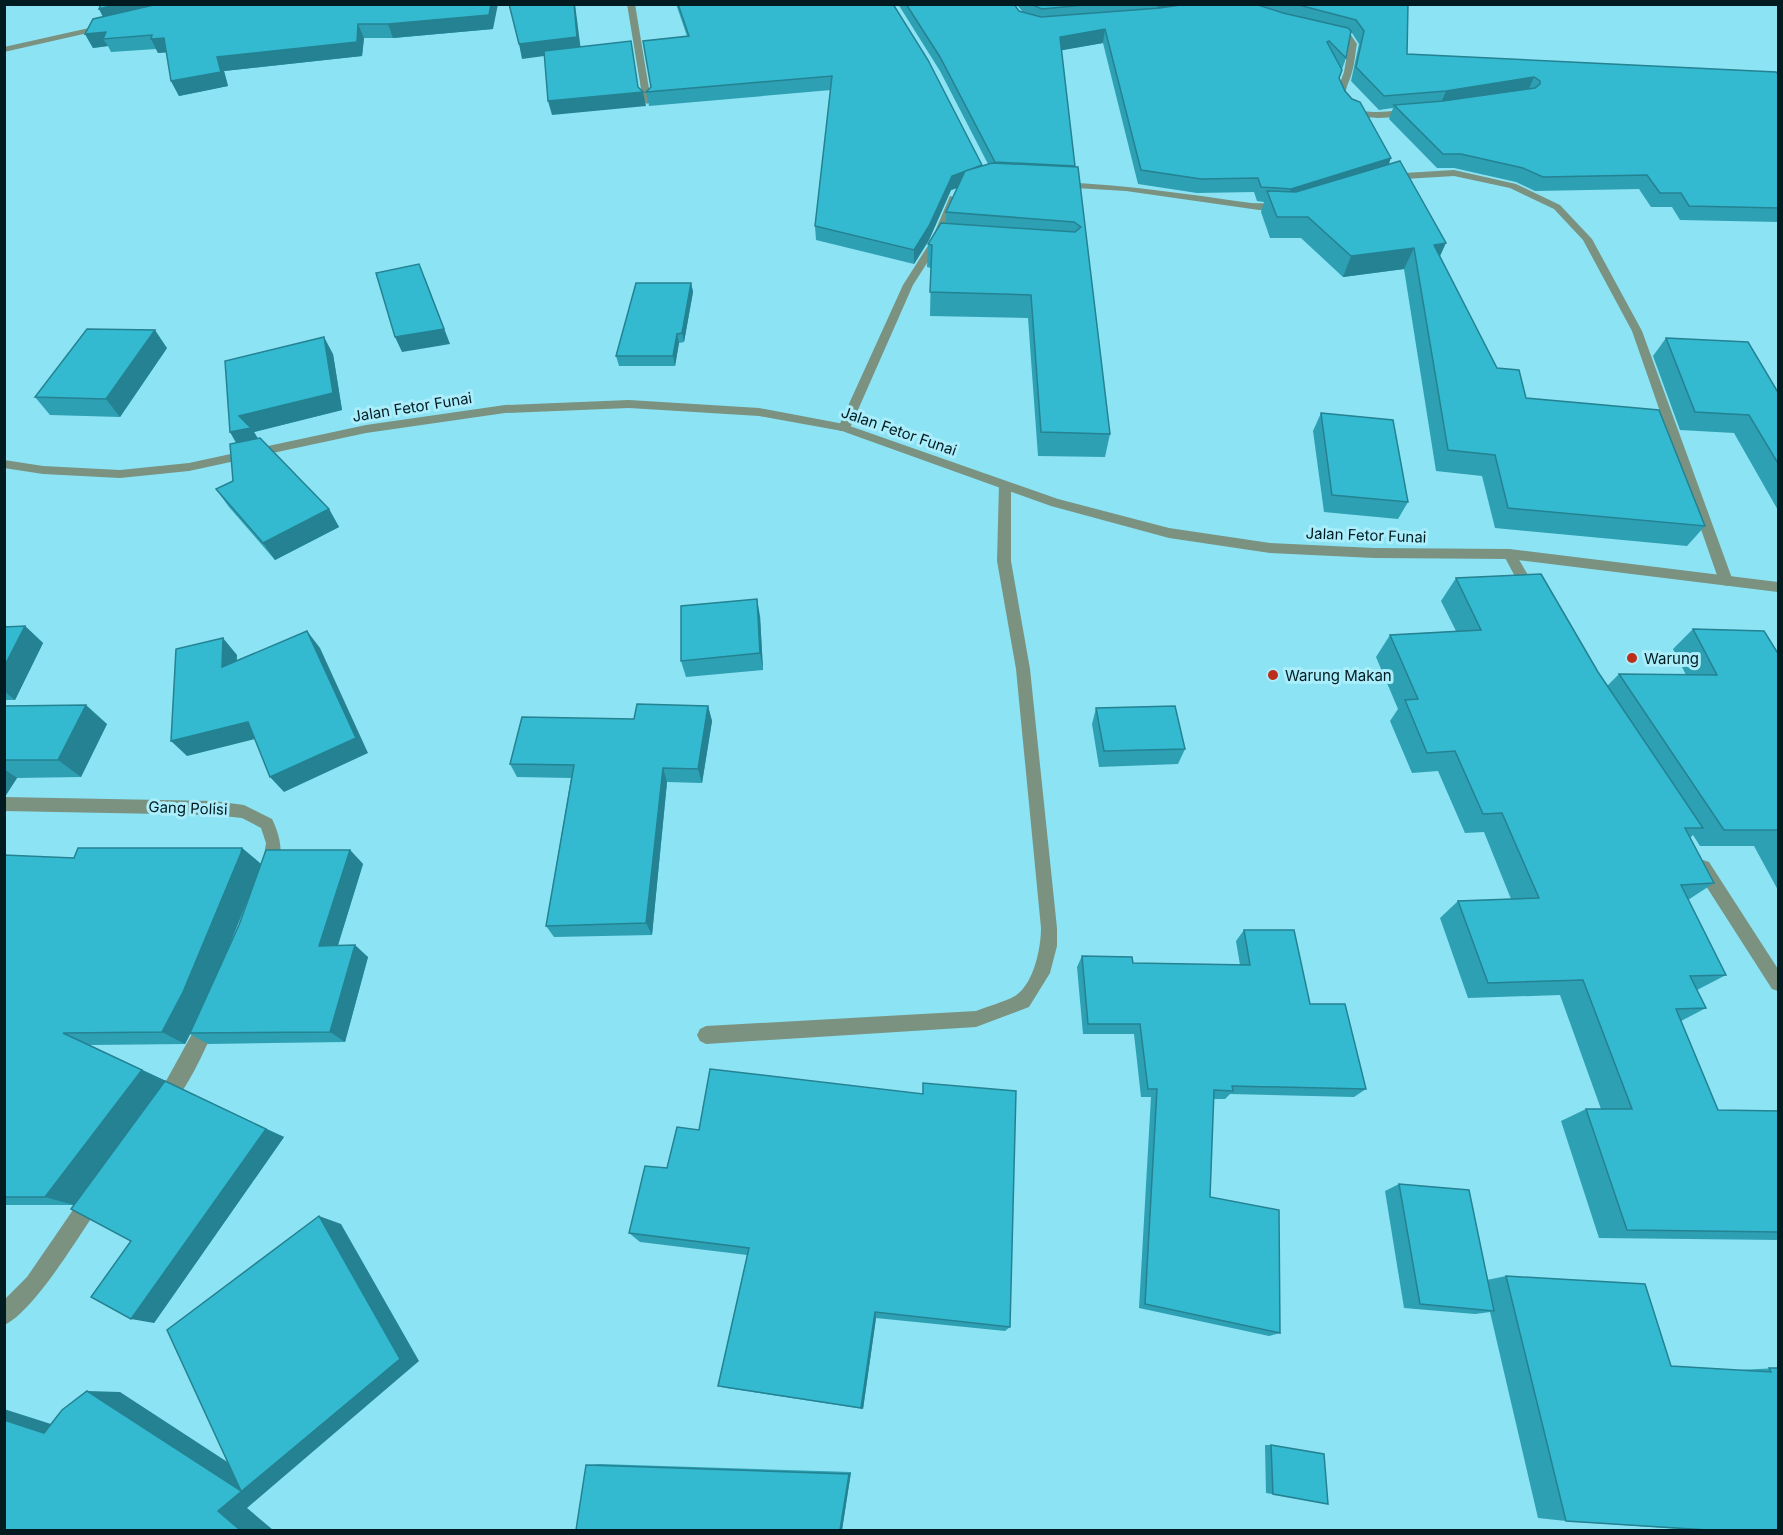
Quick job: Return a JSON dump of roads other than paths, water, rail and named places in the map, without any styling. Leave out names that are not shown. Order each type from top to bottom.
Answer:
[{"type":"street","points":[[631,4],[646,101]]},
{"type":"street","points":[[4,50],[118,23]]},
{"type":"street","points":[[1317,28],[1348,37],[1353,44],[1348,72],[1341,91],[1345,104],[1358,113],[1417,111]]},
{"type":"street","points":[[1373,182],[1395,176],[1454,173],[1493,180],[1513,186],[1557,207],[1587,239],[1637,331],[1726,581]]},
{"type":"street","points":[[1046,185],[1126,188],[1258,207],[1288,208],[1298,205]]},
{"type":"street","points":[[844,428],[908,285],[936,241],[957,191]]},
{"type":"street","points":[[936,241],[950,241]]},
{"type":"street","name":"Jalan Fetor Funai","points":[[4,464],[43,470],[120,474],[189,468],[366,429],[505,410],[629,404],[759,412],[844,428],[1055,503],[1169,533],[1270,548],[1374,553],[1509,554],[1779,586]]},
{"type":"street","points":[[706,1035],[976,1019],[1023,1001],[1042,973],[1049,946],[1049,928],[1023,669],[1004,561],[1005,485]]},
{"type":"street","points":[[1509,554],[1537,602]]},
{"type":"street","name":"Gang Polisi","points":[[4,804],[214,808],[244,812],[267,824],[274,843],[270,870],[263,889]]},
{"type":"street","points":[[1695,856],[1779,983]]},
{"type":"street","points":[[152,1117],[174,1088],[217,1001]]},
{"type":"street","points":[[4,1315],[34,1284],[103,1184]]},
{"type":"place","name":"Warung","points":[[1632,658]]},
{"type":"place","name":"Warung Makan","points":[[1273,675]]}]
